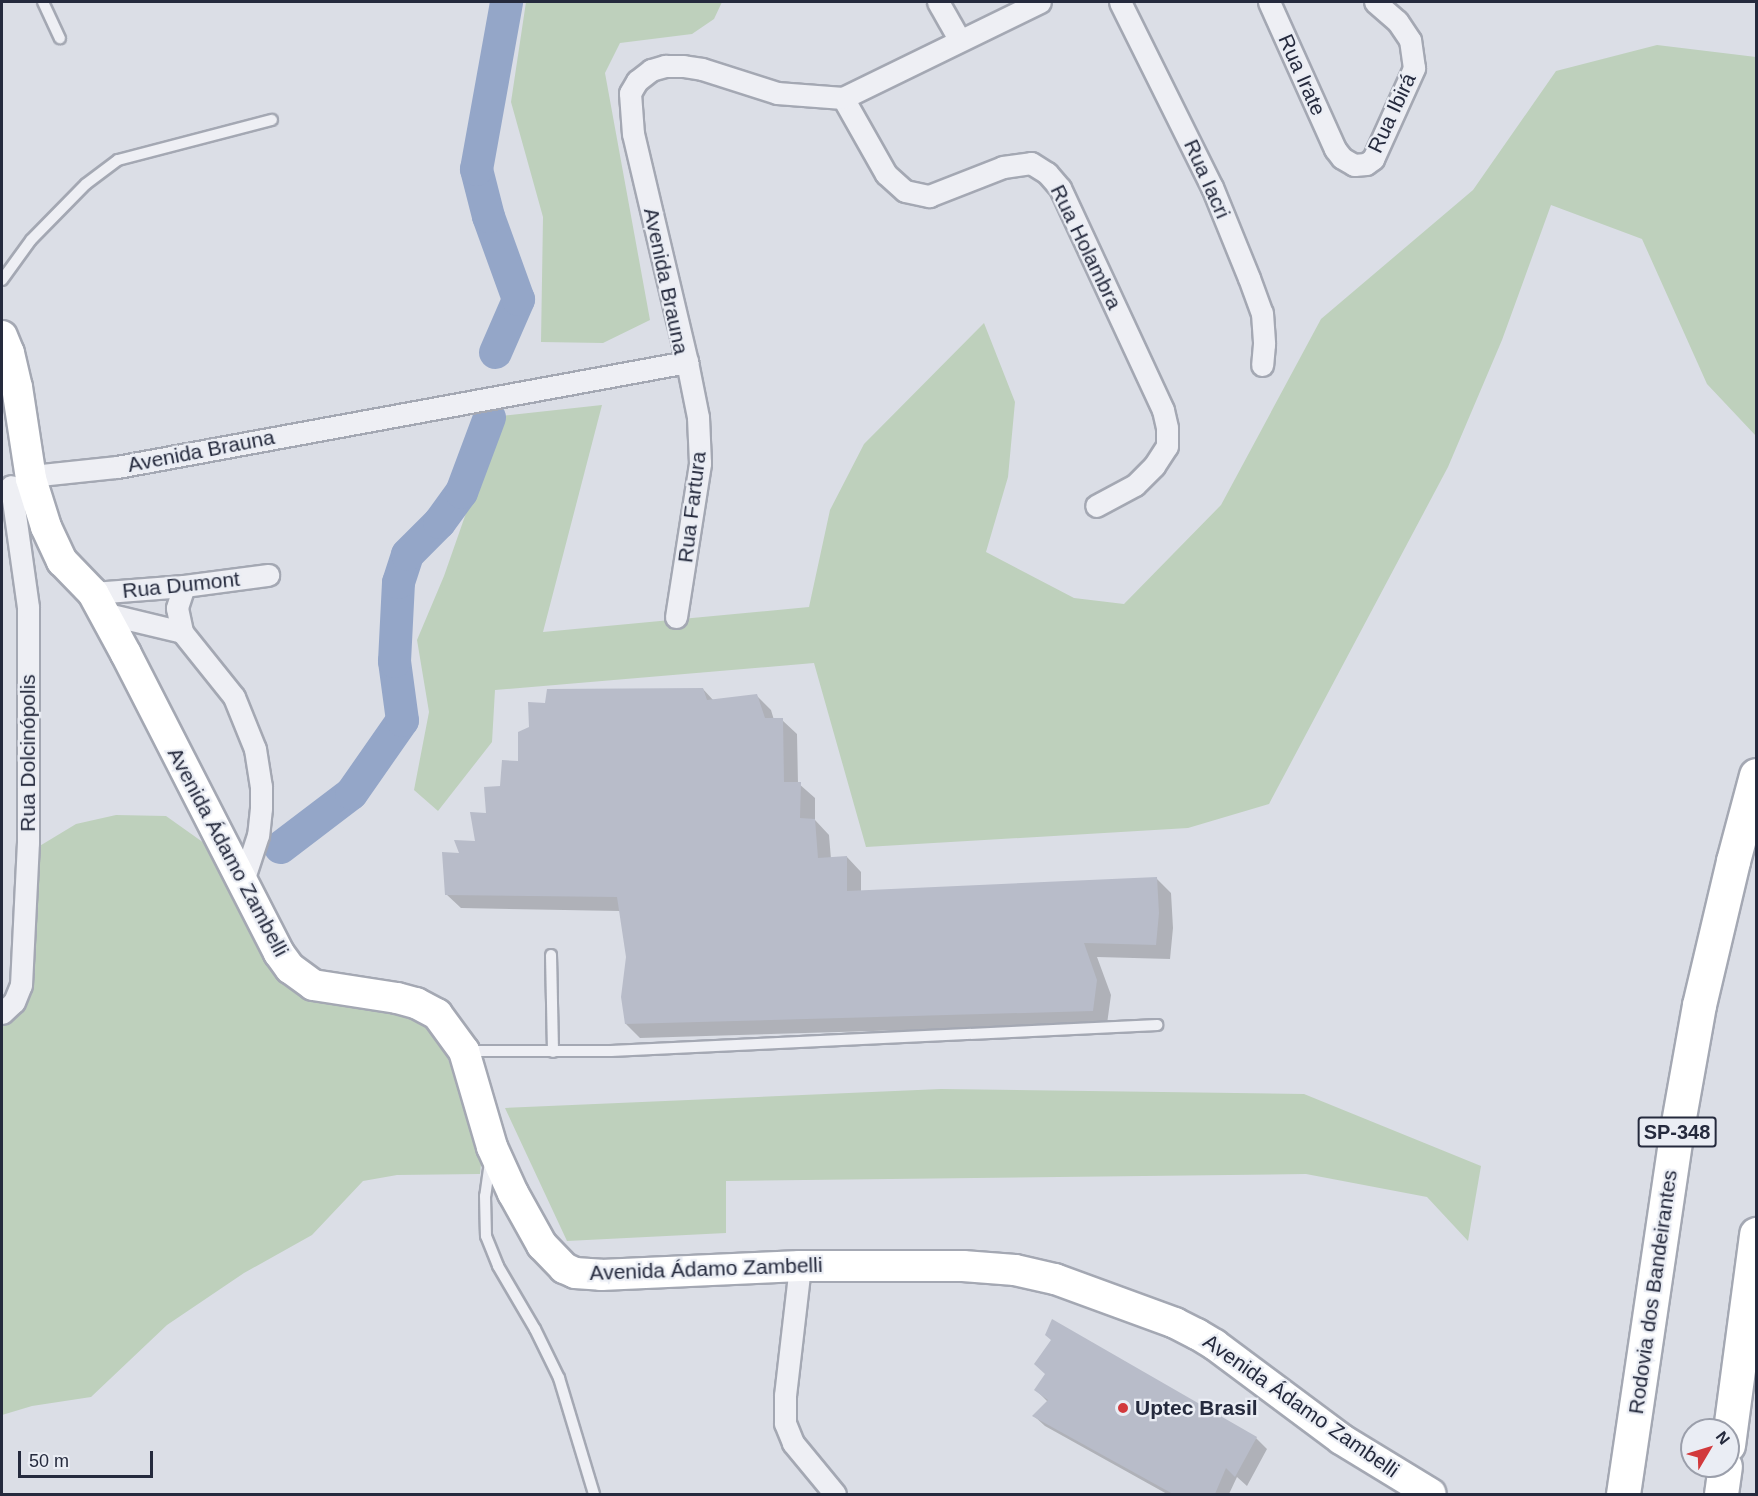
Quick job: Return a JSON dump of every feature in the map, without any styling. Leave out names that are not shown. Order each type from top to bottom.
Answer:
[{"type":"highway","name":"Rodovia dos Bandeirantes","points":[[1623,1494],[1676,1134],[1699,1005],[1732,861],[1756,775]]},
{"type":"highway","points":[[1732,1418],[1756,1234]]},
{"type":"highway","points":[[1721,1494],[1723,1478]]},
{"type":"street","points":[[938,2],[958,39]]},
{"type":"street","points":[[843,98],[958,39],[1040,2]]},
{"type":"street","name":"Rua Iacri","points":[[1120,2],[1212,187],[1249,278],[1262,313],[1264,345],[1262,365]]},
{"type":"street","name":"Rua Irate","points":[[1269,2],[1335,149]]},
{"type":"street","name":"Rua Ibirá","points":[[1335,149],[1342,158],[1354,165],[1366,164],[1373,159],[1414,68],[1410,40],[1396,21],[1375,2]]},
{"type":"street","name":"Avenida Brauna","points":[[19,483],[687,362],[633,134],[630,93],[637,81],[658,68],[683,66],[702,69],[777,93],[843,98]]},
{"type":"street","name":"Rua Holambra","points":[[843,98],[886,174],[905,191],[929,196],[1003,167],[1031,164],[1047,173],[1060,188],[1163,410],[1167,428],[1167,446],[1154,466],[1135,485],[1096,506]]},
{"type":"street","name":"Avenida Ádamo Zambelli","points":[[2,336],[9,353],[17,387],[19,483],[46,527],[62,561],[98,603],[279,953],[301,978],[323,988],[397,998],[427,1007],[438,1014],[464,1051],[492,1147],[542,1245],[564,1268],[575,1273],[602,1275],[800,1266],[963,1266],[1015,1270],[1055,1279],[1175,1323],[1215,1345],[1341,1439],[1431,1494]]},
{"type":"street","name":"Rua Fartura","points":[[676,617],[699,463],[698,417],[687,362]]},
{"type":"street","name":"Rua Dolcinópolis","points":[[2,1013],[14,1002],[21,985],[28,842],[28,607],[19,483]]},
{"type":"street","name":"Rua Dumont","points":[[98,603],[184,586],[268,575]]},
{"type":"street","points":[[184,586],[177,608],[182,632],[234,697],[255,749],[261,786],[261,808],[258,835],[242,884]]},
{"type":"street","points":[[98,603],[182,632]]},
{"type":"street","points":[[800,1266],[785,1423],[793,1443],[835,1494]]},
{"type":"lane","points":[[43,2],[60,38]]},
{"type":"lane","points":[[2,280],[31,240],[86,184],[110,165],[133,154],[272,120]]},
{"type":"lane","points":[[551,955],[553,1052]]},
{"type":"lane","points":[[464,1051],[611,1052],[1157,1025]]},
{"type":"lane","points":[[492,1147],[485,1196],[486,1236],[498,1266],[535,1329],[559,1378],[594,1494]]},
{"type":"green space","points":[[526,2],[722,2],[714,19],[692,34],[620,43],[605,73],[650,320],[603,343],[541,342],[543,217],[511,102]]},
{"type":"green space","points":[[1657,45],[1756,57],[1756,436],[1707,384],[1642,239],[1551,205],[1502,340],[1448,467],[1269,804],[1188,828],[866,847],[814,663],[495,690],[492,742],[438,811],[414,790],[429,712],[417,640],[444,576],[500,416],[602,405],[543,632],[809,607],[830,510],[864,444],[984,323],[1015,402],[1008,477],[986,552],[1074,598],[1124,604],[1221,505],[1321,319],[1473,190],[1556,71]]},
{"type":"green space","points":[[116,815],[166,816],[204,843],[281,968],[403,1006],[437,1032],[483,1145],[480,1174],[397,1175],[363,1181],[312,1235],[244,1273],[167,1325],[91,1397],[32,1406],[2,1415],[2,1002],[25,997],[33,850],[76,824]]},
{"type":"green space","points":[[941,1089],[1304,1094],[1481,1166],[1468,1241],[1427,1197],[1306,1174],[726,1181],[726,1233],[567,1241],[505,1108]]},
{"type":"building","points":[[703,688],[707,700],[757,694],[765,718],[783,718],[784,782],[801,782],[800,818],[815,819],[818,858],[847,856],[847,891],[1157,877],[1159,913],[1156,945],[1084,943],[1097,980],[1093,1011],[625,1024],[621,997],[626,957],[617,897],[445,895],[442,852],[459,853],[454,840],[475,841],[470,812],[486,813],[484,787],[500,786],[502,760],[518,761],[518,732],[529,727],[528,702],[545,703],[547,689]]},
{"type":"building","name":"Uptec Brasil","points":[[1052,1319],[1257,1437],[1235,1477],[1226,1468],[1215,1494],[1173,1494],[1032,1416],[1048,1400],[1034,1390],[1045,1374],[1034,1364],[1051,1340],[1045,1335]]},
{"type":"waterway","points":[[495,352],[518,299],[488,216],[476,169],[506,2]]},
{"type":"waterway","points":[[280,847],[351,793],[402,720],[394,661],[398,582],[407,554],[439,522],[461,492],[489,417]]},
{"type":"place","name":"Uptec Brasil","points":[[1123,1408]]}]
